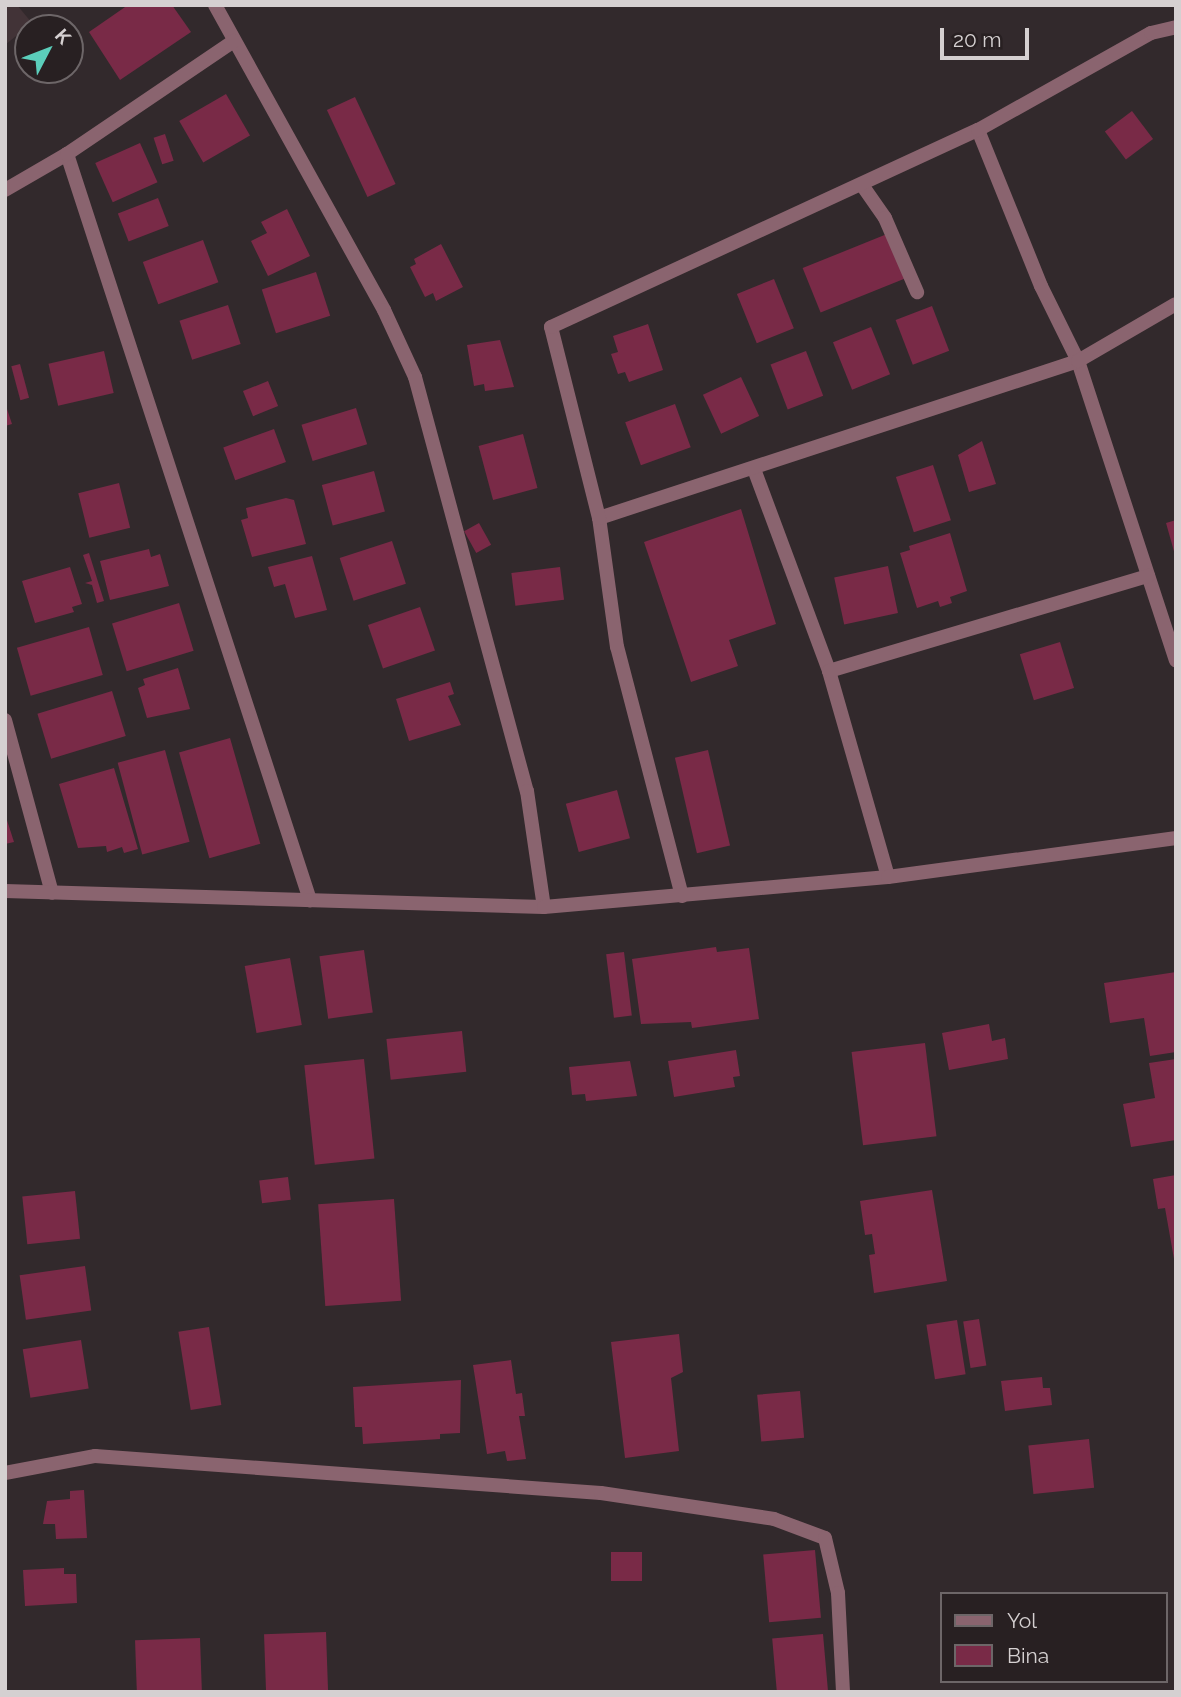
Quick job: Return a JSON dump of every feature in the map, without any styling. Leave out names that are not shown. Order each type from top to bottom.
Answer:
[{"type":"street","points":[[215,5],[282,120],[384,310],[415,377],[527,791],[544,907]]},
{"type":"street","points":[[682,896],[617,647],[599,518],[551,327],[978,130],[1151,33],[1176,27]]},
{"type":"street","points":[[5,190],[68,154],[234,41]]},
{"type":"street","points":[[978,130],[1041,286],[1078,361],[1176,660]]},
{"type":"street","points":[[68,154],[310,900]]},
{"type":"street","points":[[862,184],[885,218],[917,292]]},
{"type":"street","points":[[599,518],[1078,361],[1176,304]]},
{"type":"street","points":[[754,469],[829,671],[888,877]]},
{"type":"street","points":[[829,671],[1148,576]]},
{"type":"street","points":[[5,720],[52,893]]},
{"type":"street","points":[[5,891],[544,907],[888,877],[1176,838]]},
{"type":"street","points":[[5,1473],[95,1456],[601,1493],[774,1519],[825,1538],[838,1593],[843,1692]]},
{"type":"shaded area","points":[[5,5],[17,5],[24,14],[14,14],[14,38],[5,45]]},
{"type":"building","points":[[128,5],[172,5],[191,32],[120,80],[89,32]]},
{"type":"building","points":[[226,94],[250,136],[203,163],[179,121]]},
{"type":"building","points":[[355,97],[396,184],[367,197],[327,110]]},
{"type":"building","points":[[1132,111],[1153,139],[1126,159],[1105,131]]},
{"type":"building","points":[[165,134],[174,161],[162,164],[154,138]]},
{"type":"building","points":[[140,143],[157,182],[113,202],[95,163]]},
{"type":"building","points":[[158,198],[169,226],[129,241],[118,213]]},
{"type":"building","points":[[287,209],[310,256],[268,276],[251,241],[267,233],[261,222]]},
{"type":"building","points":[[887,234],[905,279],[821,313],[803,268]]},
{"type":"building","points":[[203,240],[218,282],[158,304],[143,262]]},
{"type":"building","points":[[441,244],[463,287],[436,301],[433,293],[425,297],[410,267],[416,264],[414,259]]},
{"type":"building","points":[[316,272],[330,316],[276,333],[262,290]]},
{"type":"building","points":[[774,279],[794,328],[757,343],[737,294]]},
{"type":"building","points":[[228,305],[241,344],[192,360],[179,321]]},
{"type":"building","points":[[932,306],[949,351],[913,365],[896,320]]},
{"type":"building","points":[[648,324],[663,370],[629,382],[625,372],[618,374],[611,354],[618,352],[613,336]]},
{"type":"building","points":[[871,327],[890,374],[852,390],[833,342]]},
{"type":"building","points":[[500,340],[514,387],[485,391],[484,384],[474,386],[467,345]]},
{"type":"building","points":[[104,351],[114,393],[58,406],[48,364]]},
{"type":"building","points":[[806,351],[823,396],[788,409],[771,365]]},
{"type":"building","points":[[20,364],[29,398],[20,400],[11,366]]},
{"type":"building","points":[[741,377],[759,416],[721,434],[703,395]]},
{"type":"building","points":[[268,381],[278,406],[253,416],[243,391]]},
{"type":"building","points":[[5,403],[12,424],[5,426]]},
{"type":"building","points":[[675,404],[691,447],[641,465],[625,422]]},
{"type":"building","points":[[356,408],[367,444],[313,461],[301,425]]},
{"type":"building","points":[[274,429],[286,462],[235,480],[223,447]]},
{"type":"building","points":[[523,434],[537,488],[493,500],[479,446]]},
{"type":"building","points":[[982,441],[996,484],[969,492],[958,455]]},
{"type":"building","points":[[933,465],[951,520],[914,532],[896,477]]},
{"type":"building","points":[[374,471],[385,512],[333,526],[322,485]]},
{"type":"building","points":[[119,483],[130,528],[89,538],[78,493]]},
{"type":"building","points":[[286,498],[294,500],[306,544],[252,557],[241,520],[248,518],[246,508]]},
{"type":"building","points":[[741,509],[776,624],[729,640],[738,666],[691,682],[644,542]]},
{"type":"building","points":[[1176,520],[1176,555],[1175,555],[1166,523]]},
{"type":"building","points":[[479,523],[491,545],[476,553],[464,531]]},
{"type":"building","points":[[950,533],[967,591],[950,597],[952,603],[940,607],[938,601],[917,608],[900,553],[910,550],[909,546]]},
{"type":"building","points":[[392,541],[406,584],[354,601],[340,558]]},
{"type":"building","points":[[149,549],[151,557],[160,554],[169,586],[110,600],[100,561]]},
{"type":"building","points":[[89,553],[104,601],[97,603],[92,585],[85,583],[92,581],[83,555]]},
{"type":"building","points":[[312,556],[327,610],[295,618],[285,584],[274,587],[268,567]]},
{"type":"building","points":[[888,566],[898,613],[844,624],[834,577]]},
{"type":"building","points":[[70,567],[82,604],[72,607],[74,612],[35,623],[22,581]]},
{"type":"building","points":[[560,567],[564,600],[515,606],[511,573]]},
{"type":"building","points":[[179,603],[194,651],[127,671],[112,623]]},
{"type":"building","points":[[420,607],[435,650],[383,668],[368,625]]},
{"type":"building","points":[[89,627],[103,675],[31,696],[17,648]]},
{"type":"building","points":[[1060,642],[1074,688],[1034,700],[1020,654]]},
{"type":"building","points":[[178,668],[190,709],[147,718],[138,688],[145,685],[143,679]]},
{"type":"building","points":[[450,682],[454,694],[448,696],[461,725],[409,741],[396,699]]},
{"type":"building","points":[[112,691],[126,736],[51,759],[37,714]]},
{"type":"building","points":[[230,738],[260,844],[209,858],[179,753]]},
{"type":"building","points":[[165,750],[190,842],[142,854],[118,763]]},
{"type":"building","points":[[708,750],[730,845],[697,853],[675,758]]},
{"type":"building","points":[[114,768],[138,849],[124,853],[122,847],[107,852],[106,846],[78,848],[59,784]]},
{"type":"building","points":[[617,790],[630,838],[579,852],[566,804]]},
{"type":"building","points":[[5,814],[14,842],[5,844]]},
{"type":"building","points":[[716,947],[717,952],[749,948],[759,1019],[692,1028],[691,1022],[641,1024],[632,959]]},
{"type":"building","points":[[364,950],[373,1012],[328,1019],[319,956]]},
{"type":"building","points":[[624,952],[632,1016],[614,1018],[606,954]]},
{"type":"building","points":[[290,958],[302,1025],[257,1033],[245,966]]},
{"type":"building","points":[[1176,972],[1176,1052],[1150,1056],[1144,1018],[1110,1023],[1104,983]]},
{"type":"building","points":[[989,1024],[992,1041],[1005,1038],[1008,1059],[949,1070],[942,1033]]},
{"type":"building","points":[[462,1031],[466,1072],[391,1080],[386,1039]]},
{"type":"building","points":[[925,1043],[936,1136],[863,1145],[852,1052]]},
{"type":"building","points":[[736,1050],[740,1076],[733,1077],[735,1087],[674,1097],[668,1061]]},
{"type":"building","points":[[364,1059],[374,1158],[315,1165],[304,1065]]},
{"type":"building","points":[[1176,1059],[1176,1140],[1131,1147],[1123,1104],[1155,1098],[1149,1063]]},
{"type":"building","points":[[630,1061],[637,1096],[586,1101],[585,1094],[572,1095],[569,1067]]},
{"type":"building","points":[[1176,1175],[1174,1259],[1165,1208],[1158,1209],[1153,1179]]},
{"type":"building","points":[[288,1177],[291,1200],[262,1203],[259,1181]]},
{"type":"building","points":[[932,1190],[947,1281],[874,1293],[869,1255],[875,1254],[872,1234],[865,1235],[860,1201]]},
{"type":"building","points":[[75,1191],[80,1239],[27,1244],[22,1197]]},
{"type":"building","points":[[394,1199],[401,1301],[325,1306],[318,1204]]},
{"type":"building","points":[[85,1266],[91,1311],[26,1320],[20,1275]]},
{"type":"building","points":[[979,1319],[986,1365],[971,1368],[963,1322]]},
{"type":"building","points":[[957,1320],[966,1374],[935,1379],[926,1325]]},
{"type":"building","points":[[209,1327],[221,1405],[191,1410],[178,1332]]},
{"type":"building","points":[[679,1334],[683,1372],[671,1378],[679,1451],[625,1458],[611,1342]]},
{"type":"building","points":[[81,1340],[89,1388],[30,1398],[23,1349]]},
{"type":"building","points":[[511,1360],[516,1394],[522,1393],[525,1416],[519,1416],[526,1459],[507,1461],[505,1451],[487,1454],[473,1365]]},
{"type":"building","points":[[1042,1377],[1043,1388],[1050,1388],[1052,1405],[1005,1411],[1001,1381]]},
{"type":"building","points":[[461,1380],[460,1433],[440,1434],[440,1439],[363,1444],[362,1427],[355,1427],[353,1387]]},
{"type":"building","points":[[800,1391],[804,1438],[761,1442],[757,1395]]},
{"type":"building","points":[[1089,1439],[1094,1488],[1033,1494],[1028,1445]]},
{"type":"building","points":[[84,1490],[87,1538],[56,1539],[55,1524],[43,1524],[47,1501],[70,1499],[70,1491]]},
{"type":"building","points":[[815,1550],[821,1618],[769,1622],[763,1555]]},
{"type":"building","points":[[611,1552],[642,1552],[642,1581],[611,1581]]},
{"type":"building","points":[[64,1568],[64,1574],[76,1574],[77,1603],[25,1606],[23,1570]]},
{"type":"building","points":[[326,1632],[328,1692],[266,1692],[264,1634]]},
{"type":"building","points":[[823,1634],[828,1692],[777,1692],[772,1638]]},
{"type":"building","points":[[200,1638],[202,1692],[137,1692],[135,1640]]}]
